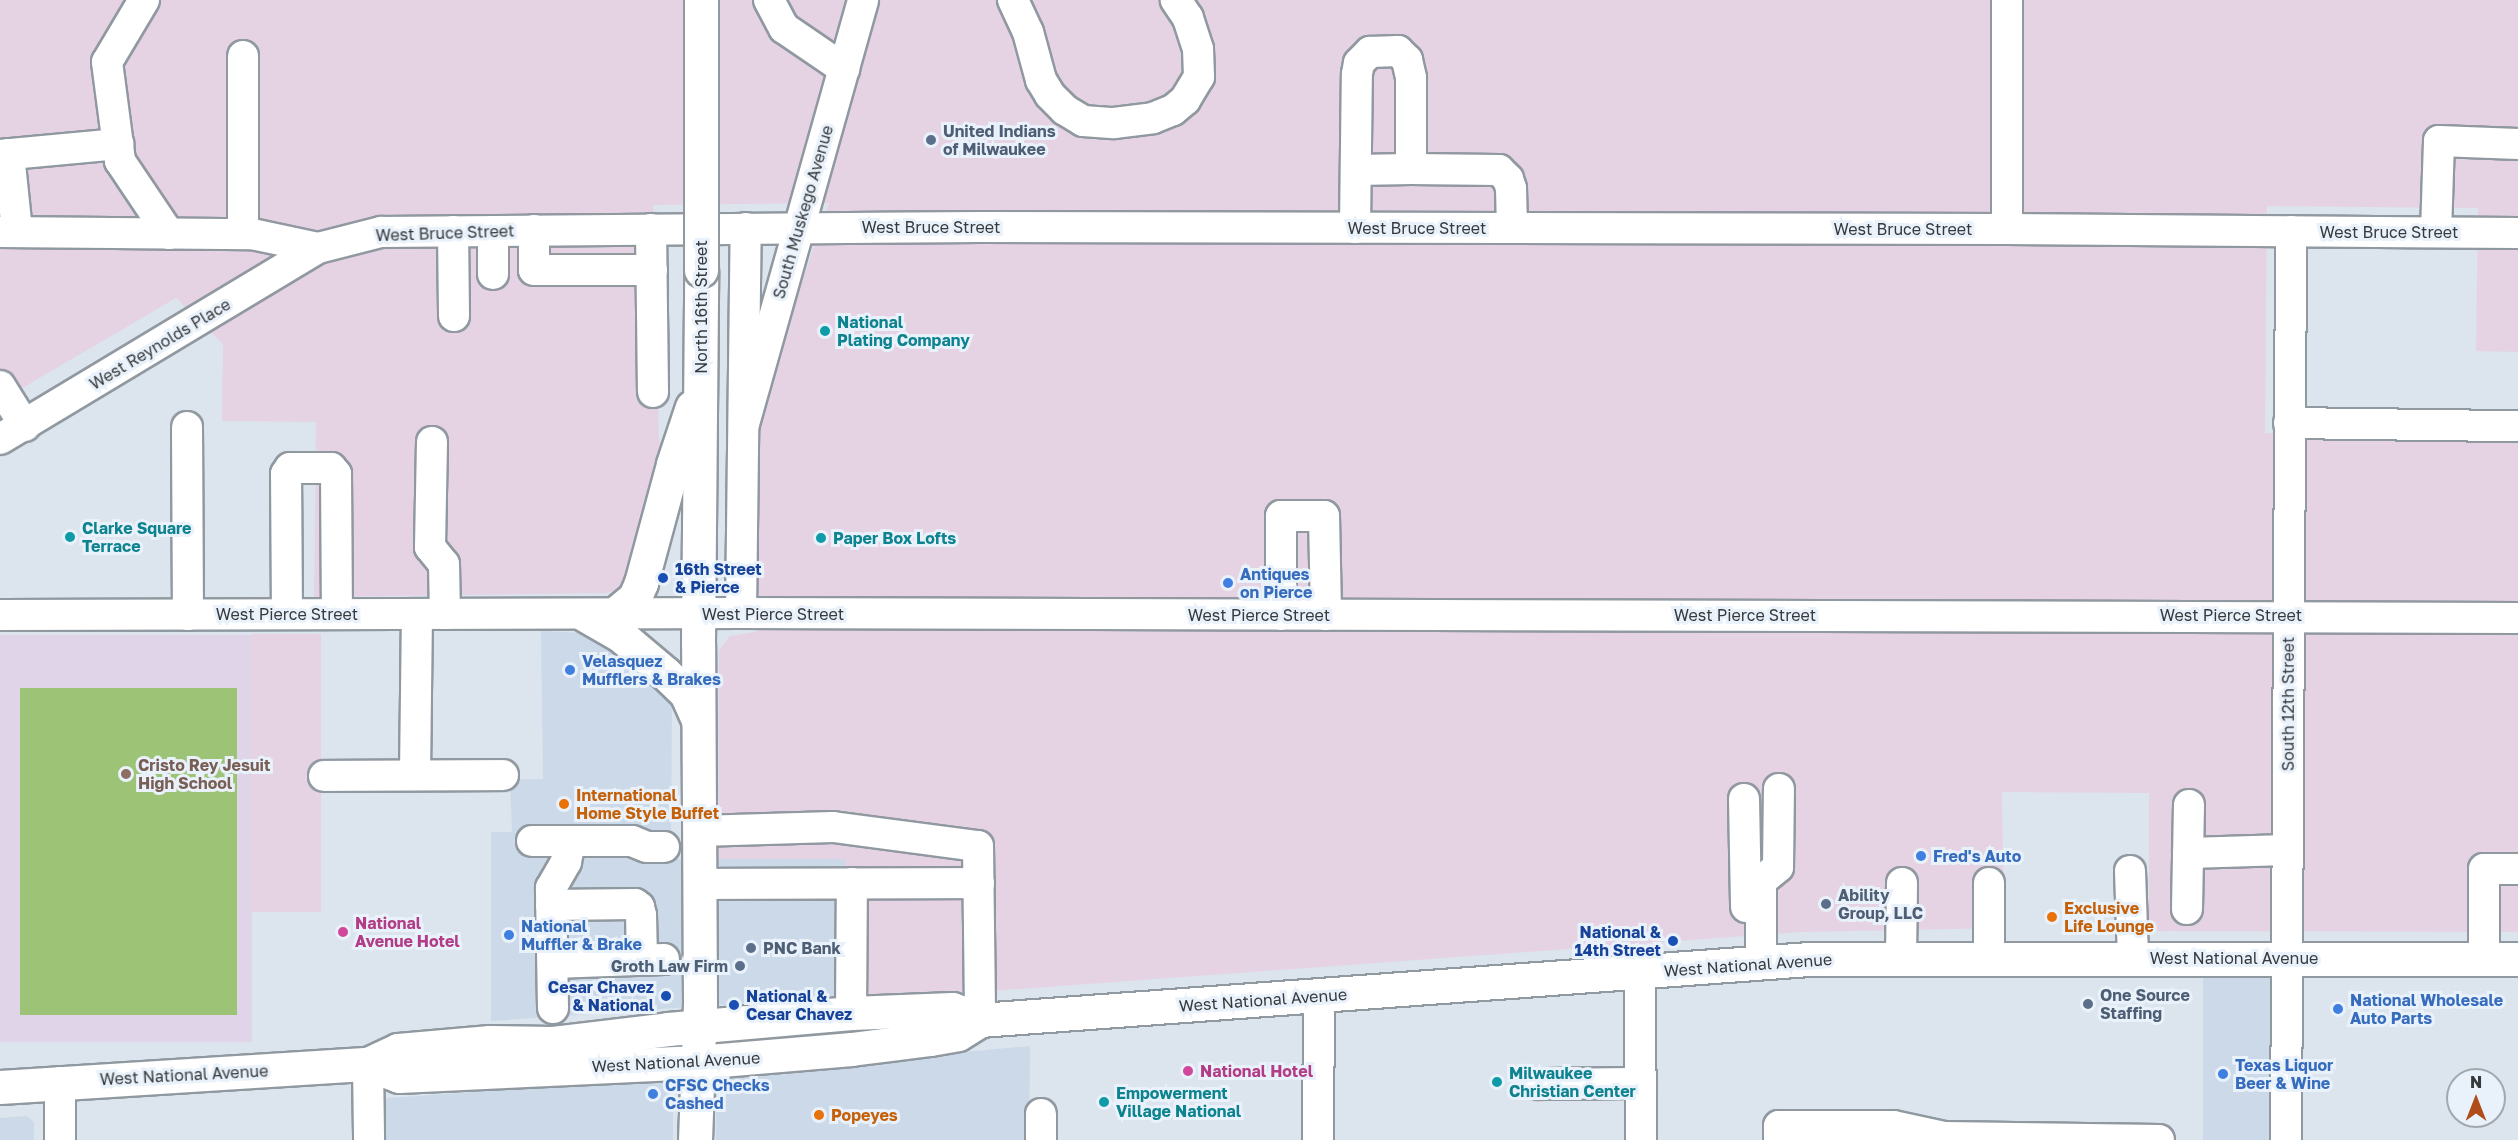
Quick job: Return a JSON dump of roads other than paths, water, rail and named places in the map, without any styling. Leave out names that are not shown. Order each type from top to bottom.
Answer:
[{"type":"main road","name":"North 16th Street","points":[[695,1140],[700,1027],[701,0]]},
{"type":"main road","points":[[600,614],[624,609],[638,590],[701,380]]},
{"type":"main road","points":[[600,614],[620,635],[686,693],[699,722]]},
{"type":"main road","name":"West National Avenue","points":[[0,1087],[368,1065],[399,1076],[553,1056],[700,1027],[851,1013],[952,1009],[980,1020],[1754,963],[1901,957],[2518,959]]},
{"type":"main road","points":[[851,1013],[851,1049]]},
{"type":"main road","name":"West National Avenue","points":[[553,1056],[697,1062],[851,1049],[958,1034],[980,1020]]},
{"type":"street","points":[[144,0],[107,62],[120,160],[169,234]]},
{"type":"street","points":[[770,0],[784,28],[844,69]]},
{"type":"street","name":"South Muskego Avenue","points":[[744,424],[863,0]]},
{"type":"street","points":[[1013,0],[1028,32],[1041,80],[1050,95],[1065,110],[1083,121],[1114,123],[1153,118],[1173,110],[1185,100],[1199,77],[1198,49],[1188,18],[1176,0]]},
{"type":"street","points":[[2007,1],[2007,229]]},
{"type":"street","points":[[1355,228],[1359,63],[1370,52],[1398,51],[1407,60],[1411,78],[1411,170]]},
{"type":"street","points":[[243,57],[243,234]]},
{"type":"street","points":[[2436,232],[2439,141],[2518,144]]},
{"type":"street","points":[[118,144],[4,154],[8,232],[243,234],[318,248]]},
{"type":"street","points":[[1356,170],[1499,170],[1508,179],[1511,188],[1512,228]]},
{"type":"street","name":"West Bruce Street","points":[[318,248],[381,232],[799,227],[2007,229],[2518,233]]},
{"type":"street","name":"South Muskego Avenue","points":[[741,613],[746,228]]},
{"type":"street","points":[[534,230],[534,270],[652,270]]},
{"type":"street","points":[[608,230],[608,270]]},
{"type":"street","points":[[651,230],[653,392]]},
{"type":"street","points":[[453,231],[454,316]]},
{"type":"street","points":[[493,231],[493,274]]},
{"type":"street","name":"South 12th Street","points":[[2286,1140],[2291,231]]},
{"type":"street","name":"West Reynolds Place","points":[[12,433],[318,248]]},
{"type":"street","points":[[704,308],[745,308]]},
{"type":"street","points":[[706,348],[745,348]]},
{"type":"street","points":[[0,386],[12,433]]},
{"type":"street","points":[[2289,423],[2518,426]]},
{"type":"street","points":[[187,427],[188,615]]},
{"type":"street","points":[[415,775],[431,614],[444,564],[430,547],[432,442]]},
{"type":"street","points":[[287,614],[286,474],[290,468],[331,468],[336,474],[337,614]]},
{"type":"street","points":[[1281,615],[1281,516],[1324,516],[1326,615]]},
{"type":"street","name":"West Pierce Street","points":[[0,615],[741,613],[2289,615],[2518,618]]},
{"type":"street","points":[[324,776],[504,776]]},
{"type":"street","points":[[1754,963],[1761,880],[1778,867],[1779,789]]},
{"type":"street","points":[[1744,799],[1754,963]]},
{"type":"street","points":[[2187,909],[2189,805]]},
{"type":"street","points":[[699,831],[833,827],[978,846],[980,1020]]},
{"type":"street","points":[[532,841],[632,841],[647,847],[664,848]]},
{"type":"street","points":[[553,1008],[551,888],[566,862],[570,841]]},
{"type":"street","points":[[2188,853],[2287,850]]},
{"type":"street","points":[[2484,959],[2484,869],[2518,869]]},
{"type":"street","points":[[2130,871],[2133,957]]},
{"type":"street","points":[[851,1013],[852,883]]},
{"type":"street","points":[[699,884],[979,883]]},
{"type":"street","points":[[1901,957],[1902,883]]},
{"type":"street","points":[[1989,883],[1989,958]]},
{"type":"street","points":[[551,905],[635,904],[639,907],[653,959],[552,963]]},
{"type":"street","points":[[1640,972],[1641,1140]]},
{"type":"street","points":[[1318,1140],[1319,996]]},
{"type":"street","points":[[368,1065],[369,1140]]},
{"type":"street","points":[[60,1082],[60,1140]]},
{"type":"street","points":[[1538,1084],[1641,1083]]},
{"type":"street","points":[[1779,1140],[1779,1126],[1893,1126],[1944,1137],[2159,1140]]},
{"type":"place","name":"United Indians of Milwaukee","points":[[931,140]]},
{"type":"place","name":"National Plating Company","points":[[825,331]]},
{"type":"place","name":"Clarke Square Terrace","points":[[70,537]]},
{"type":"place","name":"Paper Box Lofts","points":[[821,538]]},
{"type":"place","name":"16th Street & Pierce","points":[[663,578]]},
{"type":"place","name":"Antiques on Pierce","points":[[1228,583]]},
{"type":"place","name":"Velasquez Mufflers & Brakes","points":[[570,670]]},
{"type":"place","name":"Cristo Rey Jesuit High School","points":[[126,774]]},
{"type":"place","name":"International Home Style Buffet","points":[[564,804]]},
{"type":"place","name":"Fred's Auto","points":[[1921,856]]},
{"type":"place","name":"Ability Group, LLC","points":[[1826,904]]},
{"type":"place","name":"Exclusive Life Lounge","points":[[2052,917]]},
{"type":"place","name":"National Avenue Hotel","points":[[343,932]]},
{"type":"place","name":"National Muffler & Brake","points":[[509,935]]},
{"type":"place","name":"National & 14th Street","points":[[1673,941]]},
{"type":"place","name":"PNC Bank","points":[[751,948]]},
{"type":"place","name":"Groth Law Firm","points":[[740,966]]},
{"type":"place","name":"Cesar Chavez & National","points":[[666,996]]},
{"type":"place","name":"One Source Staffing","points":[[2088,1004]]},
{"type":"place","name":"National & Cesar Chavez","points":[[734,1005]]},
{"type":"place","name":"National Wholesale Auto Parts","points":[[2338,1009]]},
{"type":"place","name":"National Hotel","points":[[1188,1071]]},
{"type":"place","name":"Texas Liquor Beer & Wine","points":[[2223,1074]]},
{"type":"place","name":"Milwaukee Christian Center","points":[[1497,1082]]},
{"type":"place","name":"CFSC Checks Cashed","points":[[653,1094]]},
{"type":"place","name":"Empowerment Village National","points":[[1104,1102]]},
{"type":"place","name":"Popeyes","points":[[819,1115]]}]
